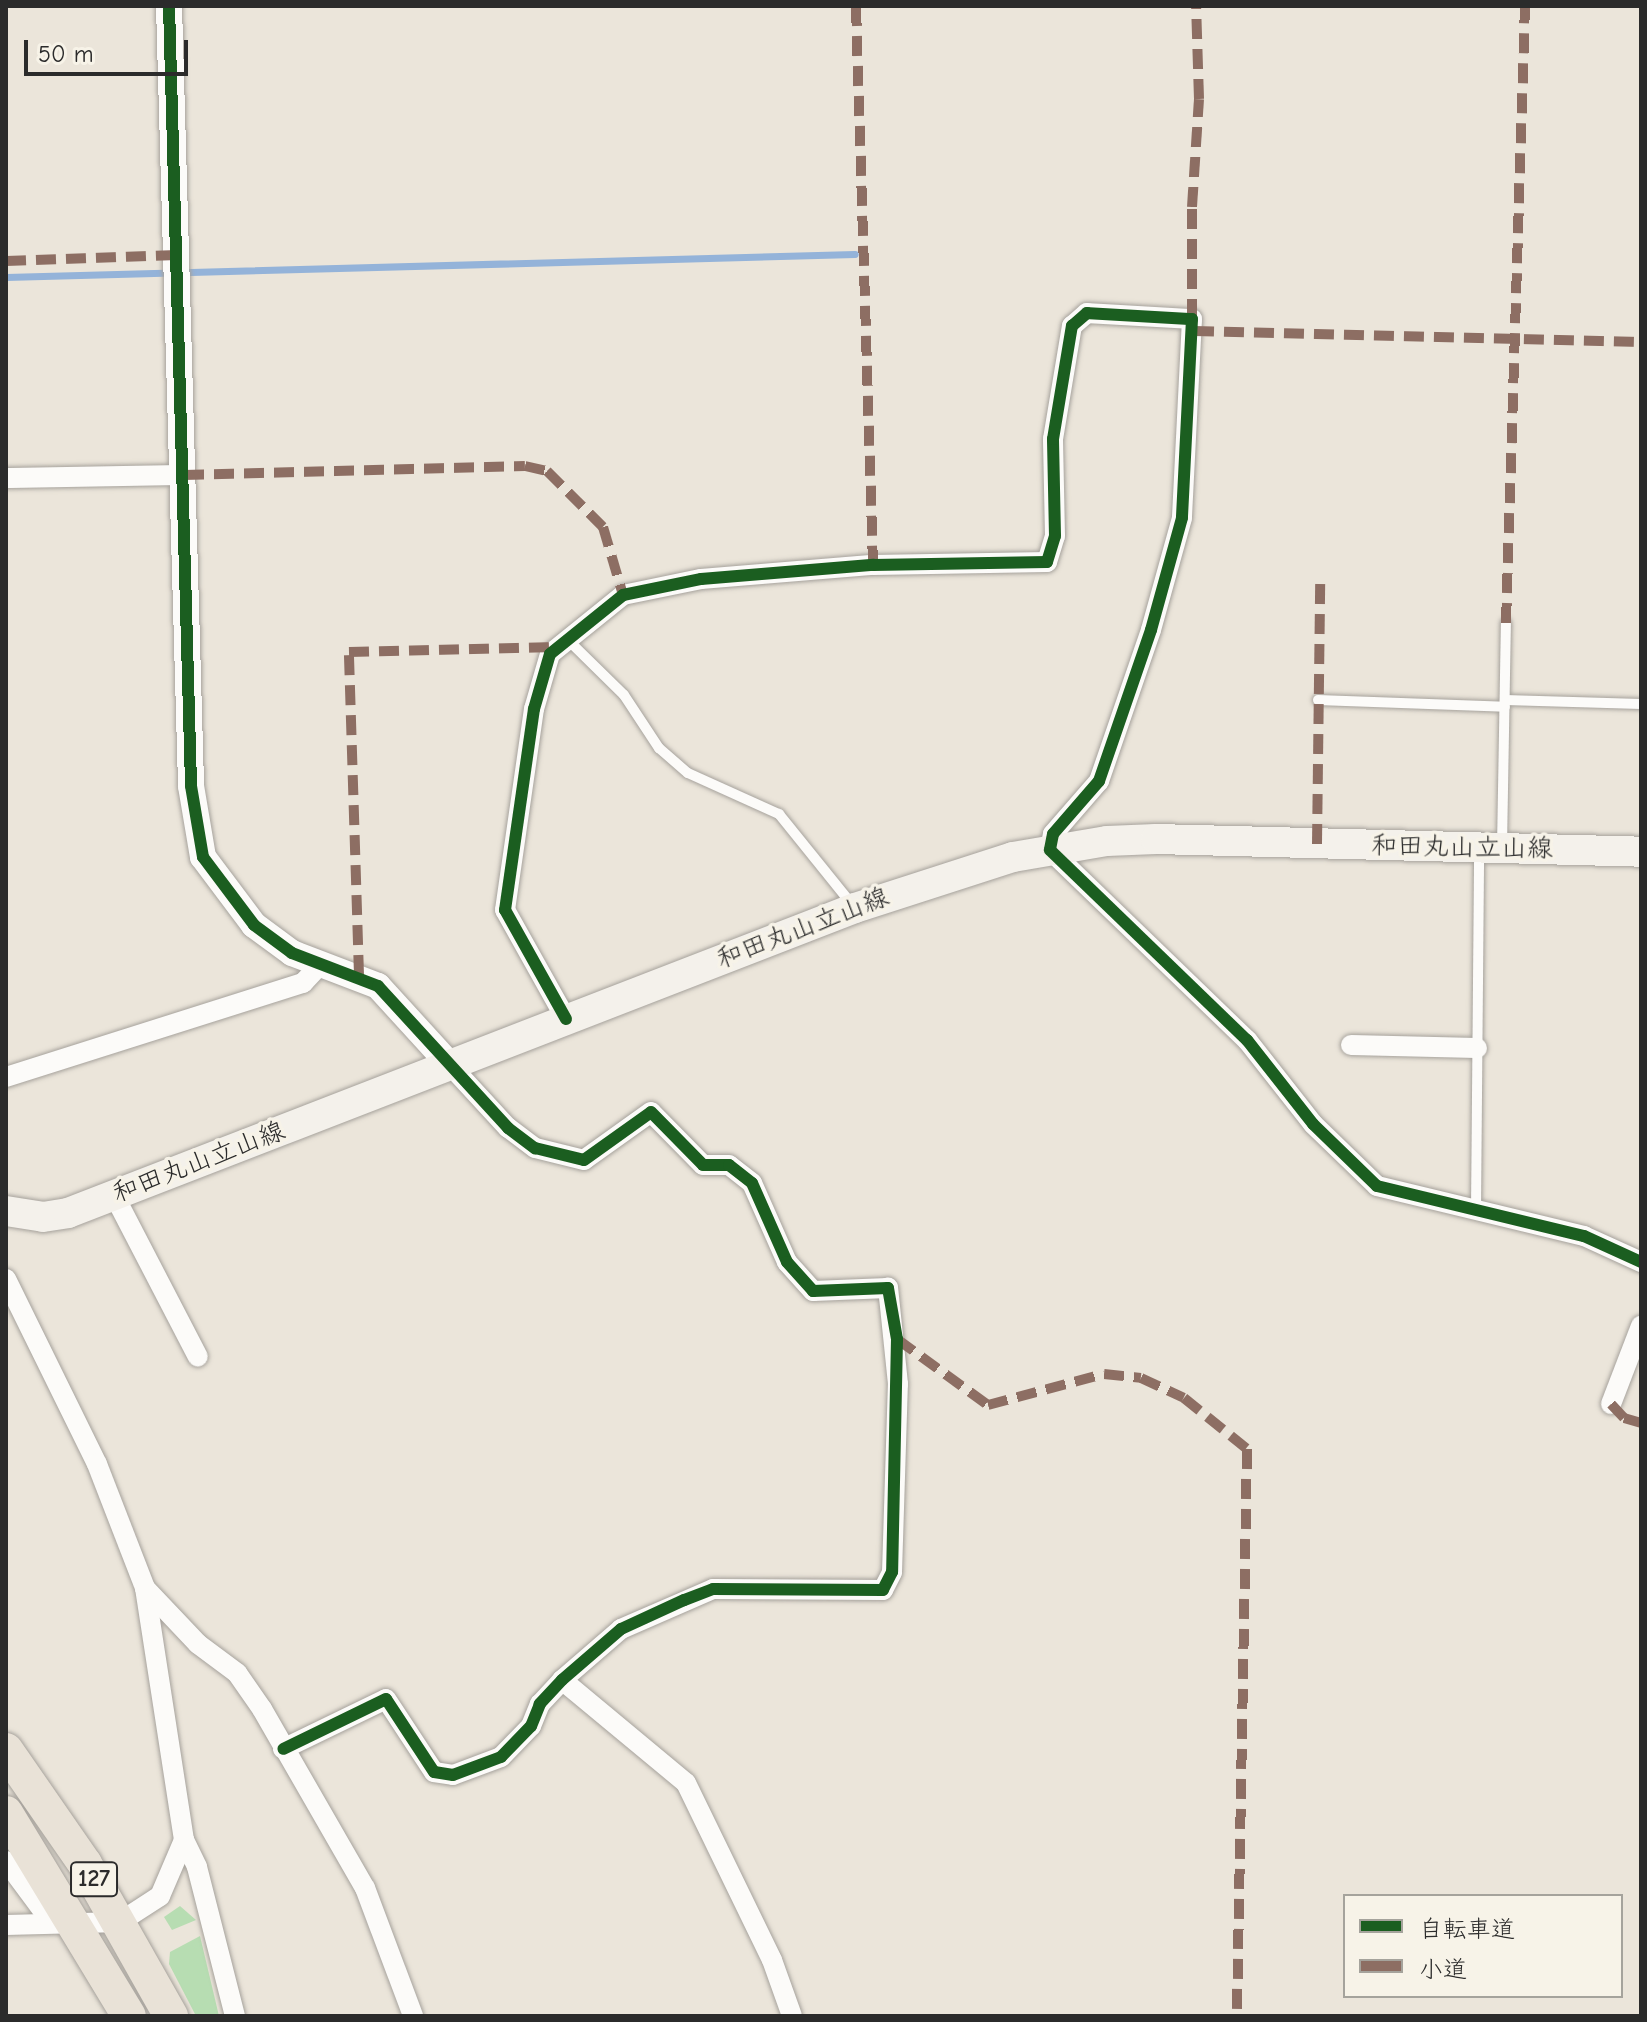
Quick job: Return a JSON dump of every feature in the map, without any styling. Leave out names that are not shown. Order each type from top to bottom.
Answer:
[{"type":"highway","name":"127","points":[[6,1750],[120,1922],[171,2016]]},
{"type":"highway","name":"127","points":[[6,1813],[64,1923],[129,2016]]},
{"type":"main road","name":"和田丸山立山線","points":[[6,1211],[43,1217],[114,1195],[855,908],[975,867],[1050,850],[1156,839],[1641,852]]},
{"type":"street","points":[[169,6],[191,786],[203,857],[254,925],[292,953],[378,986],[508,1128],[535,1148],[584,1160],[651,1112],[703,1165],[729,1165],[752,1183],[787,1262],[813,1291],[888,1288],[897,1339],[892,1572],[883,1590],[713,1589],[621,1629],[562,1680],[540,1704],[531,1726],[501,1757],[453,1775],[434,1772],[386,1699],[283,1749]]},
{"type":"street","points":[[566,1019],[505,910],[534,709],[550,654],[565,637],[623,595],[701,579],[873,565],[1047,562],[1055,536],[1053,439],[1072,326],[1087,313],[1192,319],[1182,518],[1151,630],[1099,781],[1053,834],[1050,850],[1247,1040],[1313,1124],[1377,1186],[1584,1236],[1641,1262]]},
{"type":"street","points":[[6,478],[184,475]]},
{"type":"street","points":[[6,1077],[303,983],[321,964]]},
{"type":"street","points":[[1351,1045],[1477,1048]]},
{"type":"street","points":[[114,1195],[198,1357]]},
{"type":"street","points":[[6,1279],[97,1464],[145,1588],[184,1840],[197,1867],[235,2016]]},
{"type":"street","points":[[1611,1404],[1641,1326]]},
{"type":"street","points":[[145,1588],[198,1644],[237,1673],[336,1830],[365,1888],[413,2016]]},
{"type":"street","points":[[562,1680],[686,1783],[772,1960],[792,2016]]},
{"type":"street","points":[[6,1925],[120,1922],[160,1896],[184,1840]]},
{"type":"street","points":[[6,1861],[64,1923]]},
{"type":"lane","points":[[1476,1211],[1477,1048],[1505,704],[1506,623]]},
{"type":"lane","points":[[565,637],[624,695],[659,748],[688,773],[779,814],[855,908]]},
{"type":"lane","points":[[1318,700],[1641,704]]},
{"type":"green space","points":[[180,1906],[196,1920],[172,1930],[164,1917]]},
{"type":"green space","points":[[200,1936],[219,2016],[196,2016],[169,1964],[170,1952]]},
{"type":"waterway","points":[[6,277],[855,254]]},
{"type":"marked path","points":[[856,6],[873,565]]},
{"type":"marked path","points":[[1192,319],[1192,207],[1199,99],[1196,6]]},
{"type":"marked path","points":[[1506,623],[1525,6]]},
{"type":"marked path","points":[[6,261],[177,255]]},
{"type":"marked path","points":[[1194,331],[1641,342]]},
{"type":"marked path","points":[[184,475],[525,466],[547,471],[603,527],[623,595]]},
{"type":"marked path","points":[[1317,844],[1320,583]]},
{"type":"marked path","points":[[359,975],[349,652],[557,647]]},
{"type":"marked path","points":[[897,1339],[988,1405],[1104,1374],[1141,1378],[1184,1398],[1247,1449],[1237,2016]]},
{"type":"marked path","points":[[1611,1404],[1624,1418],[1641,1423]]},
{"type":"cycle path","points":[[169,6],[191,786],[203,857],[254,925],[292,953],[378,986],[508,1128],[535,1148],[584,1160],[651,1112],[703,1165],[729,1165],[752,1183],[787,1262],[813,1291],[888,1288],[897,1339],[892,1572],[883,1590],[713,1589],[684,1600],[621,1629],[562,1680],[540,1704],[531,1726],[501,1757],[453,1775],[434,1772],[386,1699],[283,1749]]},
{"type":"cycle path","points":[[566,1019],[505,910],[534,709],[550,654],[623,595],[701,579],[873,565],[1047,562],[1055,536],[1053,439],[1072,326],[1087,313],[1192,319],[1182,518],[1151,630],[1099,781],[1053,834],[1050,850],[1247,1040],[1313,1124],[1377,1186],[1584,1236],[1641,1262]]}]
